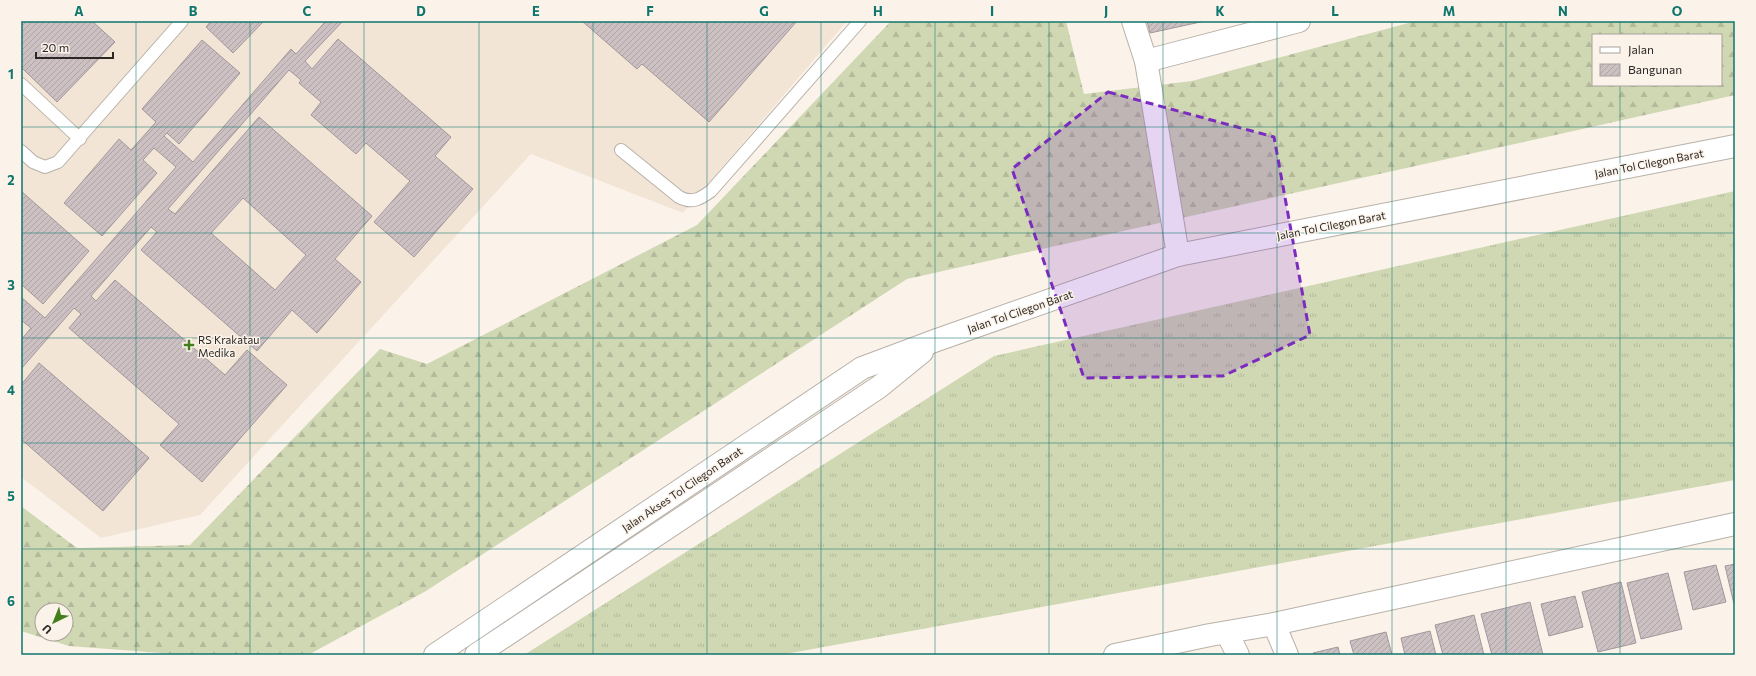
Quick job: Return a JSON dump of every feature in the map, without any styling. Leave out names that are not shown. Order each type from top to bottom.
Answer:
[{"type":"street","points":[[1133,21],[1146,61],[1178,255]]},
{"type":"street","points":[[1146,61],[1299,21]]},
{"type":"street","name":"Jalan Tol Cilegon Barat","points":[[937,340],[1178,255],[1735,146]]},
{"type":"street","points":[[476,655],[879,387],[937,340]]},
{"type":"street","name":"Jalan Akses Tol Cilegon Barat","points":[[435,655],[862,368],[937,340]]},
{"type":"street","points":[[1115,655],[1210,635],[1274,624],[1735,524]]},
{"type":"street","points":[[1274,624],[1288,655]]},
{"type":"street","points":[[1227,633],[1238,655]]},
{"type":"lane","points":[[21,151],[33,162],[45,167],[58,162],[80,139],[182,21]]},
{"type":"lane","points":[[622,150],[679,197],[692,201],[701,198],[711,191],[860,21]]},
{"type":"lane","points":[[21,84],[80,139]]},
{"type":"highlighted area","points":[[1108,92],[1274,137],[1310,335],[1223,376],[1084,378],[1012,169]]},
{"type":"shaded area","name":"RS Krakatau Medika","points":[[21,21],[847,21],[683,213],[531,154],[200,515],[101,538],[21,477]]},
{"type":"green space","points":[[891,21],[1066,21],[1084,94],[1192,81],[1416,21],[1735,21],[1735,95],[907,279],[426,591],[308,655],[187,655],[69,646],[56,642],[74,642],[74,602],[34,602],[34,635],[21,631],[21,506],[77,548],[190,545],[380,349],[427,364],[697,225]]},
{"type":"green space","points":[[1735,191],[1735,480],[780,655],[524,655],[994,356]]},
{"type":"building","points":[[21,21],[92,21],[115,42],[57,102],[21,67]]},
{"type":"building","points":[[211,21],[264,21],[233,53],[206,27]]},
{"type":"building","points":[[326,21],[343,21],[305,61],[312,69],[338,39],[451,137],[435,156],[473,189],[414,257],[374,222],[410,181],[366,143],[356,154],[311,115],[321,102],[299,83],[301,80],[289,70],[168,209],[175,214],[259,117],[372,216],[335,259],[361,282],[317,333],[292,310],[257,351],[141,250],[157,232],[151,227],[91,296],[96,301],[115,280],[225,375],[247,350],[287,385],[202,482],[160,445],[179,424],[69,328],[81,314],[74,308],[21,369],[21,340],[31,328],[21,320],[21,297],[45,318],[176,167],[154,148],[143,160],[157,173],[102,236],[64,203],[119,139],[131,150],[156,122],[142,109],[202,40],[240,73],[179,144],[167,133],[164,136],[193,162],[291,49],[296,54]],"holes":[[[243,198],[306,255],[275,290],[211,233]]]},
{"type":"building","points":[[582,21],[797,21],[709,122],[642,64],[637,69]]},
{"type":"building","points":[[1147,21],[1205,21],[1150,33]]},
{"type":"building","points":[[21,191],[89,251],[43,304],[21,284]]},
{"type":"building","points":[[39,363],[149,458],[103,511],[21,439],[21,385]]},
{"type":"building","points":[[1735,564],[1735,603],[1734,604],[1725,566]]},
{"type":"building","points":[[1716,565],[1726,602],[1693,610],[1684,572]]},
{"type":"building","points":[[1668,573],[1682,629],[1641,639],[1627,583]]},
{"type":"building","points":[[1621,582],[1636,643],[1598,652],[1582,592]]},
{"type":"building","points":[[1575,596],[1583,627],[1549,636],[1541,604]]},
{"type":"building","points":[[1530,602],[1543,655],[1492,655],[1481,614]]},
{"type":"building","points":[[1474,615],[1484,655],[1443,655],[1435,625]]},
{"type":"building","points":[[1430,631],[1436,655],[1405,655],[1401,638]]},
{"type":"building","points":[[1386,632],[1392,655],[1354,655],[1350,641]]},
{"type":"building","points":[[1338,647],[1340,655],[1314,655],[1313,653]]},
{"type":"place","name":"RS Krakatau Medika","points":[[189,345]]}]
